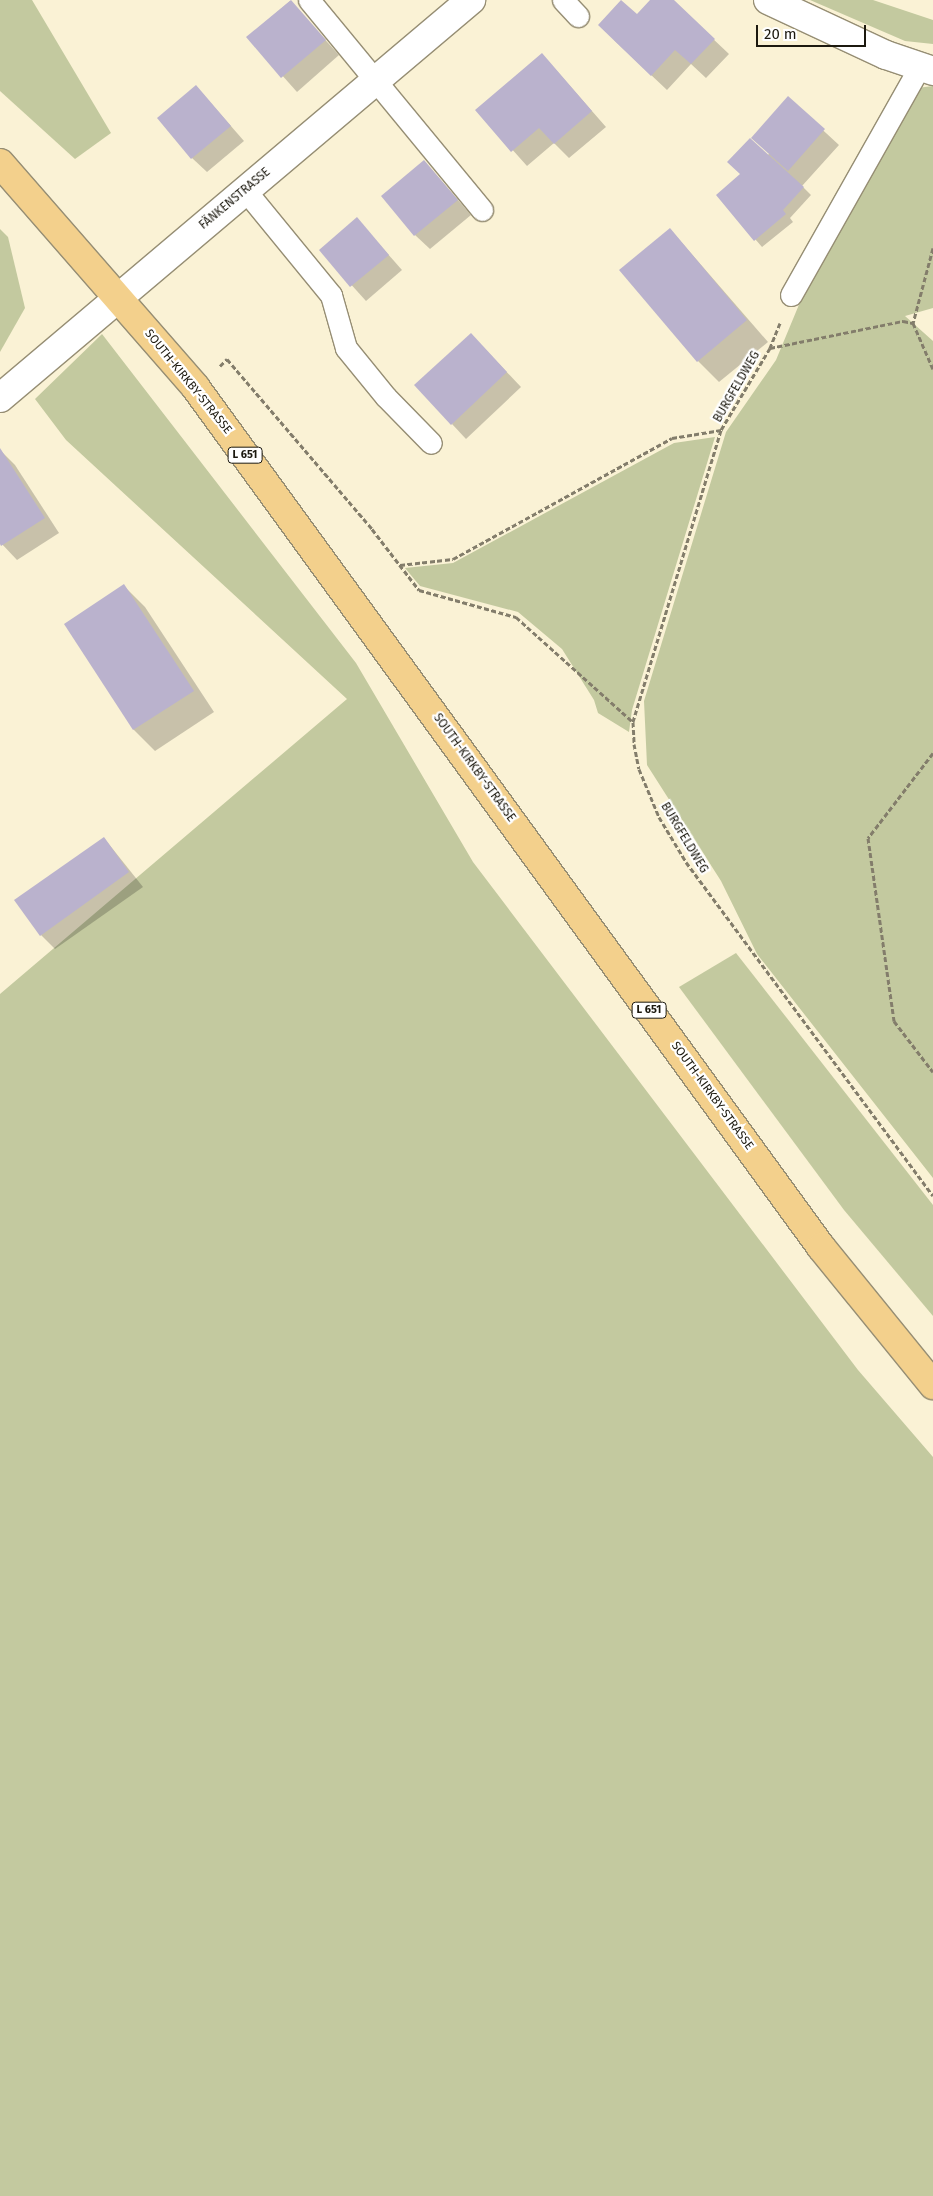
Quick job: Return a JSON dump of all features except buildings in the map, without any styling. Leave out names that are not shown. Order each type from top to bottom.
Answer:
[{"type":"main road","name":"SOUTH-KIRKBY-STRASSE","points":[[0,163],[120,298],[196,388],[821,1247],[933,1385]]},
{"type":"street","name":"FÄNKENSTRASSE","points":[[0,398],[471,0]]},
{"type":"street","points":[[768,0],[926,70]]},
{"type":"lane","points":[[309,0],[374,83],[482,210]]},
{"type":"lane","points":[[563,0],[578,16]]},
{"type":"lane","points":[[791,295],[926,70]]},
{"type":"lane","points":[[245,190],[331,295],[346,348],[386,397],[431,443]]},
{"type":"path","points":[[933,248],[913,324],[933,369]]},
{"type":"path","name":"BURGFELDWEG","points":[[791,295],[770,348],[721,430],[634,722],[639,769],[659,816],[686,862],[933,1196]]},
{"type":"path","points":[[770,348],[903,321],[913,324]]},
{"type":"path","points":[[196,388],[227,359],[372,529],[419,590],[516,617],[634,722]]},
{"type":"path","points":[[399,565],[453,559],[672,438],[721,430]]},
{"type":"path","points":[[933,753],[868,838],[894,1020],[933,1072]]},
{"type":"green space","points":[[0,0],[32,0],[111,133],[75,159],[0,91]]},
{"type":"green space","points":[[810,0],[873,0],[933,20],[933,44],[905,41]]},
{"type":"green space","points":[[933,86],[933,308],[905,316],[933,341],[933,1178],[757,954],[721,881],[647,765],[644,701],[726,432],[776,360],[803,295],[917,88]]},
{"type":"green space","points":[[0,229],[8,237],[25,308],[0,352]]},
{"type":"green space","points":[[102,334],[356,663],[473,862],[858,1370],[933,1457],[933,2196],[0,2196],[0,994],[347,699],[66,440],[35,399]]},
{"type":"green space","points":[[715,437],[632,710],[629,732],[598,713],[594,700],[562,649],[518,612],[420,586],[405,568],[453,563],[674,443]]},
{"type":"green space","points":[[736,953],[933,1205],[933,1316],[844,1210],[679,987]]}]
